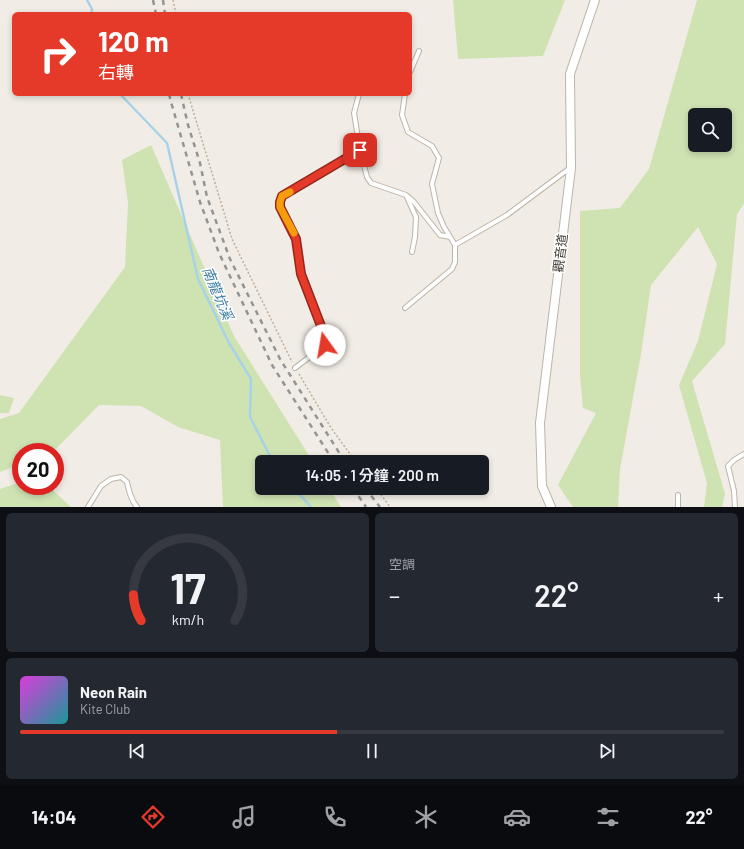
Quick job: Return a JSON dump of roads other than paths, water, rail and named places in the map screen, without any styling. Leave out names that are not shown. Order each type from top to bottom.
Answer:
[{"type":"street","name":"觀音道","points":[[551,507],[542,486],[540,422],[571,168],[570,74],[595,0]]},
{"type":"lane","points":[[412,68],[419,52]]},
{"type":"lane","points":[[358,96],[354,113],[360,150],[367,177],[371,183],[406,195],[414,202],[440,235],[451,238]]},
{"type":"lane","points":[[405,96],[402,115],[408,132],[432,146],[439,158],[432,184],[438,214],[455,245],[455,262],[452,269],[405,308]]},
{"type":"lane","points":[[295,368],[325,345],[326,339],[301,274],[296,239],[280,207],[280,202],[282,196],[360,150]]},
{"type":"lane","points":[[455,245],[507,215],[571,168]]},
{"type":"lane","points":[[406,195],[416,216],[415,236],[412,252]]},
{"type":"lane","points":[[735,507],[734,491],[728,466],[744,454]]},
{"type":"lane","points":[[88,507],[101,486],[111,479],[121,477],[127,482],[133,503],[137,507]]},
{"type":"lane","points":[[678,495],[678,507]]},
{"type":"waterway","name":"南龍坑溪","points":[[87,0],[92,9],[91,12]]},
{"type":"waterway","name":"南龍坑溪","points":[[122,96],[167,143],[198,279],[229,343],[251,379],[250,417],[269,455]]},
{"type":"waterway","name":"南龍坑溪","points":[[300,495],[311,507]]},
{"type":"railway","points":[[153,0],[156,12]]},
{"type":"railway","points":[[163,0],[165,12]]},
{"type":"railway","points":[[170,96],[200,202],[219,253],[272,365],[330,455]]},
{"type":"railway","points":[[181,96],[188,125],[200,163],[207,197],[230,259],[280,359],[341,455]]},
{"type":"railway","points":[[358,495],[366,507]]},
{"type":"railway","points":[[371,495],[380,507]]}]
